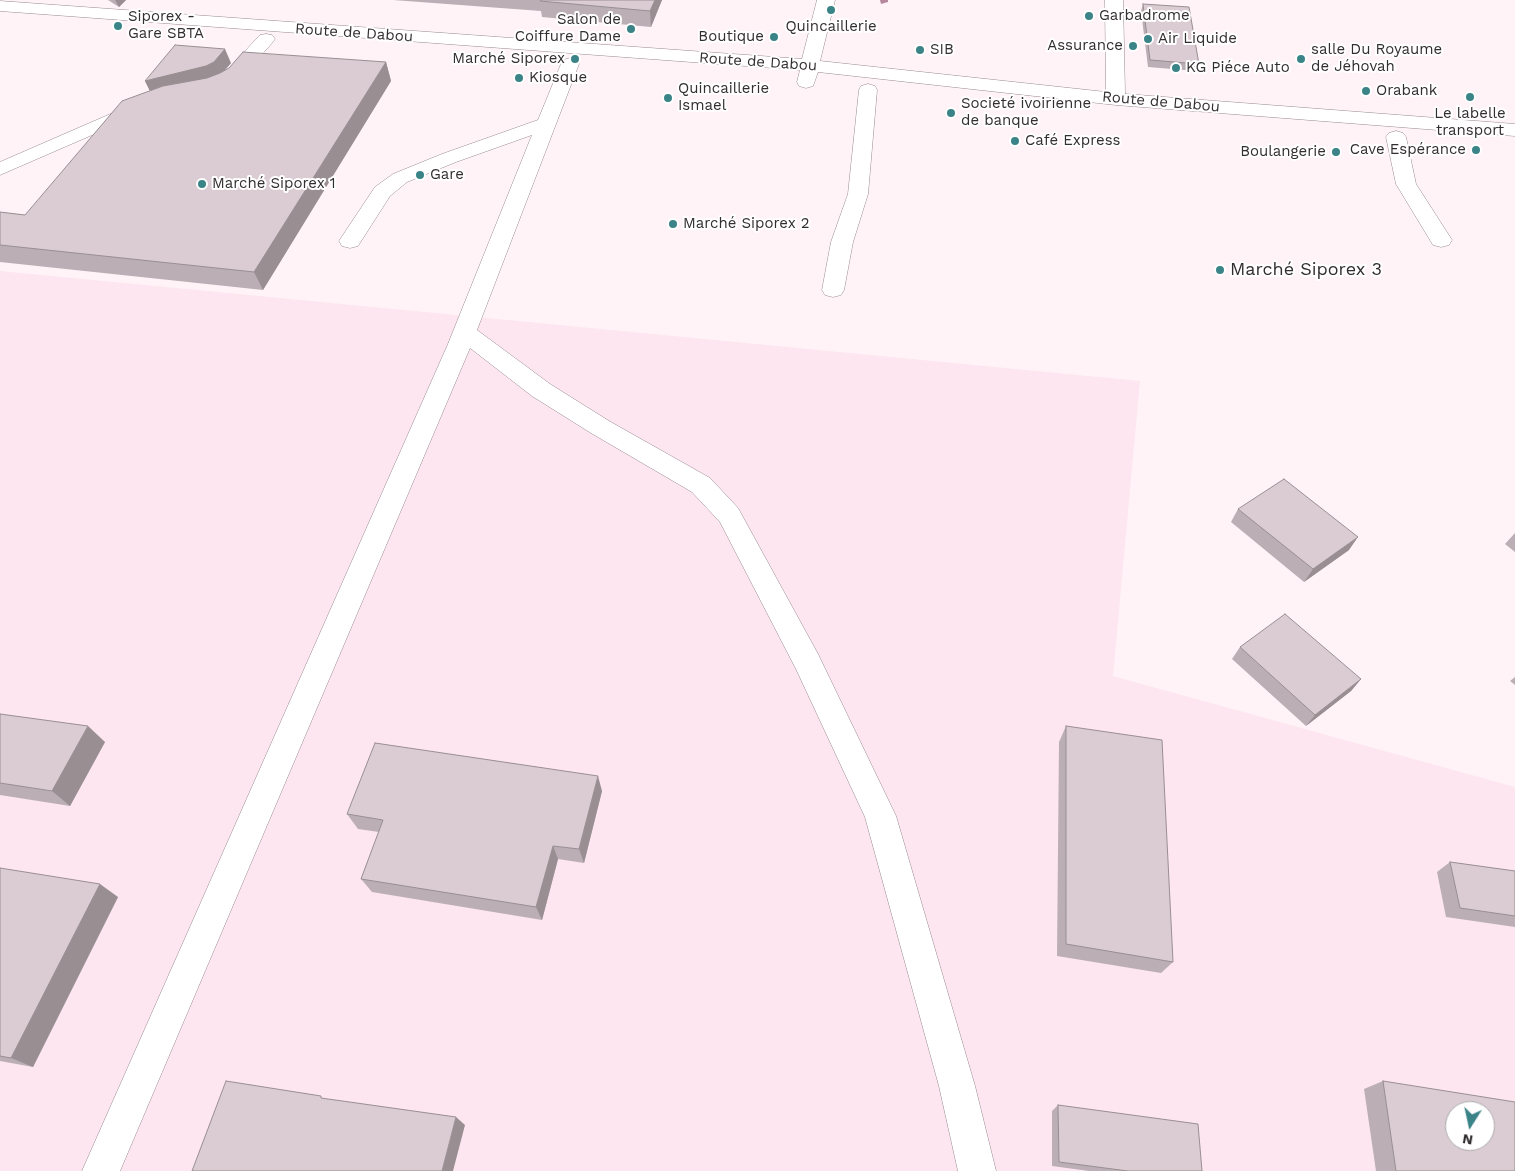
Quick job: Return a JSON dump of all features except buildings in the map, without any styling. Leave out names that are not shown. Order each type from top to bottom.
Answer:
[{"type":"street","points":[[134,16],[149,0]]},
{"type":"street","points":[[812,78],[826,0]]},
{"type":"street","points":[[1114,0],[1116,99]]},
{"type":"street","name":"Route de Dabou","points":[[0,6],[134,16],[812,78],[1515,130]]},
{"type":"street","name":"Route de Dabou","points":[[0,23],[43,24],[266,40],[707,75]]},
{"type":"street","points":[[214,89],[228,81],[266,40]]},
{"type":"street","points":[[101,1171],[449,371],[570,64]]},
{"type":"street","name":"Route de Dabou","points":[[786,82],[812,78]]},
{"type":"street","name":"Route de Dabou","points":[[833,290],[842,242],[858,194],[859,89],[1128,115],[1515,146]]},
{"type":"street","points":[[0,169],[151,103]]},
{"type":"street","points":[[350,241],[382,192],[400,178],[548,123]]},
{"type":"street","points":[[1396,137],[1406,184],[1442,240]]},
{"type":"street","points":[[464,332],[541,390],[600,427],[701,484],[729,515],[808,663],[880,816],[957,1086],[977,1171]]},
{"type":"shaded area","points":[[0,271],[1140,381],[1113,676],[1515,787],[1515,1171],[0,1171]]},
{"type":"place","name":"Quincaillerie","points":[[831,10]]},
{"type":"place","name":"Garbadrome","points":[[1089,16]]},
{"type":"place","name":"Siporex - Gare SBTA","points":[[118,26]]},
{"type":"place","name":"Salon de Coiffure Dame","points":[[631,29]]},
{"type":"place","name":"Boutique","points":[[774,37]]},
{"type":"place","name":"Air Liquide","points":[[1148,39]]},
{"type":"place","name":"Assurance","points":[[1133,46]]},
{"type":"place","name":"SIB","points":[[920,50]]},
{"type":"place","name":"Marché Siporex","points":[[575,59]]},
{"type":"place","name":"salle Du Royaume de Jéhovah","points":[[1301,59]]},
{"type":"place","name":"KG Piéce Auto","points":[[1176,68]]},
{"type":"place","name":"Kiosque","points":[[519,78]]},
{"type":"place","name":"Orabank","points":[[1366,91]]},
{"type":"place","name":"Le labelle transport","points":[[1470,97]]},
{"type":"place","name":"Quincaillerie Ismael","points":[[668,98]]},
{"type":"place","name":"Societé ivoirienne de banque","points":[[951,113]]},
{"type":"place","name":"Café Express","points":[[1015,141]]},
{"type":"place","name":"Cave Espérance","points":[[1476,150]]},
{"type":"place","name":"Boulangerie","points":[[1336,152]]},
{"type":"place","name":"Gare","points":[[420,175]]},
{"type":"place","name":"Marché Siporex 1","points":[[202,184]]},
{"type":"place","name":"Marché Siporex 2","points":[[673,224]]},
{"type":"place","name":"Marché Siporex 3","points":[[1220,270]]}]
